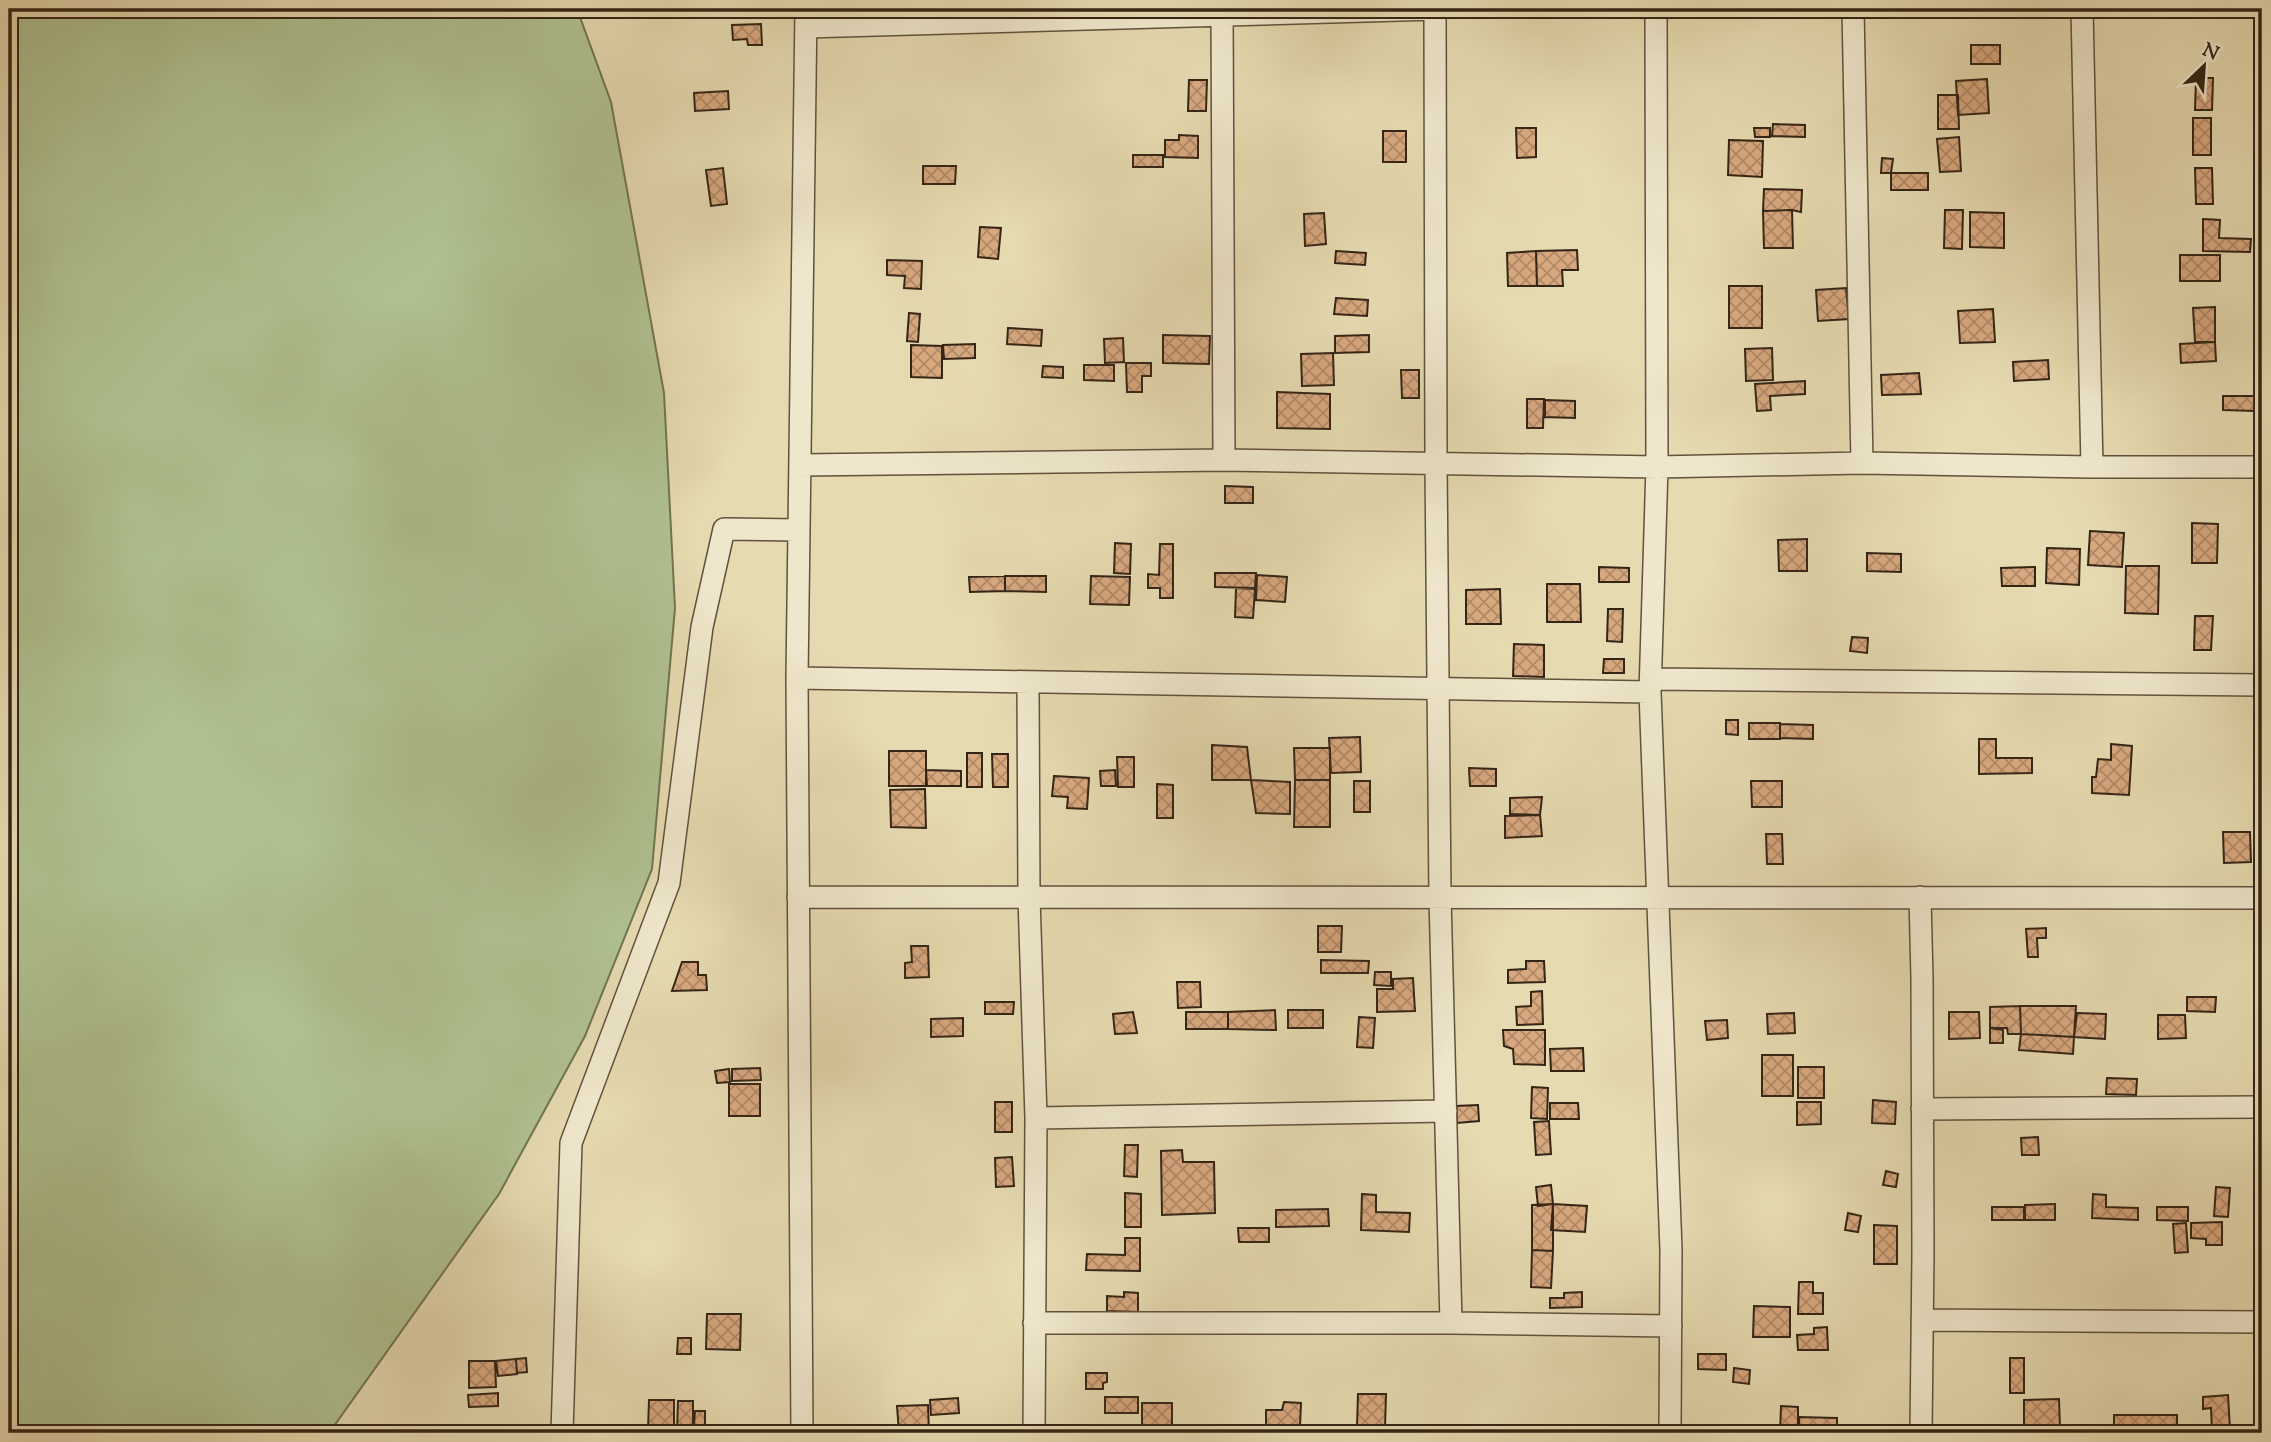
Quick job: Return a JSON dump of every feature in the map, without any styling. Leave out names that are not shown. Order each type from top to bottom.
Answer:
[{"type":"street","points":[[802,1433],[797,678],[806,18],[1435,9],[1440,897],[1451,1323]]},
{"type":"street","points":[[1656,9],[1657,467],[1650,685],[1671,1250],[1670,1433]]},
{"type":"street","points":[[1853,9],[1862,463]]},
{"type":"street","points":[[2082,9],[2092,467]]},
{"type":"street","points":[[1222,12],[1224,460]]},
{"type":"street","points":[[800,465],[1224,460],[1657,467],[1862,463],[2262,467]]},
{"type":"street","points":[[562,1433],[571,1143],[669,883],[702,627],[724,529],[799,530]]},
{"type":"street","points":[[797,678],[1440,688],[1650,685],[2262,685]]},
{"type":"street","points":[[1028,682],[1029,897],[1036,1118],[1034,1433]]},
{"type":"street","points":[[798,897],[2262,898]]},
{"type":"street","points":[[1920,897],[1923,979],[1923,1320],[1920,1433]]},
{"type":"street","points":[[1922,1109],[2262,1107]]},
{"type":"street","points":[[1036,1118],[1446,1111]]},
{"type":"street","points":[[1923,1320],[2262,1322]]},
{"type":"street","points":[[1034,1323],[1671,1326]]},
{"type":"green space","points":[[9,9],[577,9],[611,102],[664,393],[675,608],[652,869],[585,1036],[499,1194],[329,1433],[9,1433]]},
{"type":"building","points":[[761,24],[762,45],[748,45],[747,39],[733,40],[732,25]]},
{"type":"building","points":[[1971,45],[2000,45],[2000,64],[1971,64]]},
{"type":"building","points":[[2196,78],[2213,78],[2212,110],[2195,110]]},
{"type":"building","points":[[1987,79],[1989,113],[1958,115],[1956,81]]},
{"type":"building","points":[[1189,80],[1207,80],[1206,111],[1188,111]]},
{"type":"building","points":[[728,91],[729,109],[695,111],[694,93]]},
{"type":"building","points":[[1938,95],[1958,95],[1959,129],[1938,129]]},
{"type":"building","points":[[2193,118],[2211,118],[2211,155],[2193,155]]},
{"type":"building","points":[[1773,124],[1805,125],[1805,137],[1772,136]]},
{"type":"building","points":[[1516,128],[1536,128],[1536,157],[1517,158]]},
{"type":"building","points":[[1754,128],[1770,128],[1770,137],[1755,137]]},
{"type":"building","points":[[1383,131],[1406,131],[1406,162],[1383,162]]},
{"type":"building","points":[[1179,135],[1198,136],[1198,158],[1165,157],[1165,140],[1179,140]]},
{"type":"building","points":[[1959,137],[1961,171],[1940,172],[1937,139]]},
{"type":"building","points":[[1729,140],[1763,141],[1762,177],[1728,175]]},
{"type":"building","points":[[1133,155],[1163,155],[1163,167],[1133,167]]},
{"type":"building","points":[[1882,158],[1893,159],[1891,173],[1881,173]]},
{"type":"building","points":[[923,166],[956,166],[955,184],[923,184]]},
{"type":"building","points":[[723,168],[727,204],[711,206],[706,170]]},
{"type":"building","points":[[2195,168],[2212,168],[2213,204],[2196,204]]},
{"type":"building","points":[[1891,173],[1928,173],[1928,190],[1891,190]]},
{"type":"building","points":[[1764,189],[1802,190],[1801,212],[1763,211]]},
{"type":"building","points":[[1792,210],[1793,248],[1764,248],[1763,211]]},
{"type":"building","points":[[1945,210],[1963,210],[1962,249],[1944,248]]},
{"type":"building","points":[[1970,212],[2004,213],[2004,248],[1970,247]]},
{"type":"building","points":[[1324,213],[1326,244],[1305,246],[1304,214]]},
{"type":"building","points":[[2203,219],[2220,220],[2219,238],[2251,239],[2250,252],[2203,251]]},
{"type":"building","points":[[980,227],[1001,228],[998,259],[978,257]]},
{"type":"building","points":[[1577,250],[1578,270],[1562,270],[1563,286],[1537,286],[1536,251]]},
{"type":"building","points":[[1336,251],[1366,253],[1365,265],[1335,263]]},
{"type":"building","points":[[1536,251],[1537,286],[1508,286],[1507,253]]},
{"type":"building","points":[[2180,255],[2220,255],[2220,281],[2180,281]]},
{"type":"building","points":[[887,260],[922,261],[921,289],[904,288],[905,276],[887,275]]},
{"type":"building","points":[[1729,286],[1762,286],[1762,328],[1729,328]]},
{"type":"building","points":[[1846,288],[1849,319],[1818,321],[1816,290]]},
{"type":"building","points":[[1336,298],[1368,300],[1367,316],[1334,314]]},
{"type":"building","points":[[2215,307],[2215,342],[2195,342],[2193,308]]},
{"type":"building","points":[[1993,309],[1995,342],[1960,343],[1958,311]]},
{"type":"building","points":[[909,313],[920,314],[918,342],[907,341]]},
{"type":"building","points":[[1008,328],[1042,330],[1041,346],[1007,344]]},
{"type":"building","points":[[1163,335],[1210,336],[1209,364],[1163,363]]},
{"type":"building","points":[[1369,335],[1369,352],[1335,353],[1335,336]]},
{"type":"building","points":[[1123,338],[1124,362],[1105,363],[1104,339]]},
{"type":"building","points":[[2215,342],[2216,361],[2181,363],[2180,344]]},
{"type":"building","points":[[975,344],[975,358],[944,359],[943,345]]},
{"type":"building","points":[[911,345],[942,346],[942,378],[911,377]]},
{"type":"building","points":[[1772,348],[1773,380],[1746,381],[1745,349]]},
{"type":"building","points":[[1333,353],[1334,385],[1302,386],[1301,354]]},
{"type":"building","points":[[2048,360],[2049,379],[2014,381],[2013,362]]},
{"type":"building","points":[[1126,363],[1151,363],[1151,376],[1142,376],[1142,392],[1127,392]]},
{"type":"building","points":[[1084,365],[1114,365],[1114,381],[1084,380]]},
{"type":"building","points":[[1043,366],[1063,367],[1063,378],[1042,377]]},
{"type":"building","points":[[1401,370],[1419,370],[1419,398],[1402,398]]},
{"type":"building","points":[[1919,373],[1921,394],[1882,395],[1881,375]]},
{"type":"building","points":[[1805,381],[1805,394],[1770,396],[1771,410],[1757,411],[1755,384]]},
{"type":"building","points":[[1277,392],[1330,394],[1330,429],[1277,428]]},
{"type":"building","points":[[2223,396],[2255,396],[2255,411],[2223,410]]},
{"type":"building","points":[[1527,399],[1544,399],[1543,428],[1527,428]]},
{"type":"building","points":[[1545,400],[1575,401],[1575,418],[1545,417]]},
{"type":"building","points":[[1225,486],[1253,487],[1253,503],[1225,503]]},
{"type":"building","points":[[2192,523],[2218,524],[2217,563],[2192,563]]},
{"type":"building","points":[[2090,531],[2124,533],[2122,567],[2088,565]]},
{"type":"building","points":[[1807,539],[1807,571],[1779,571],[1778,540]]},
{"type":"building","points":[[1115,543],[1131,544],[1130,574],[1114,573]]},
{"type":"building","points":[[1160,544],[1173,544],[1173,598],[1160,598],[1160,588],[1148,588],[1148,574],[1159,575]]},
{"type":"building","points":[[2047,548],[2080,549],[2079,585],[2046,583]]},
{"type":"building","points":[[1867,553],[1901,554],[1901,572],[1867,571]]},
{"type":"building","points":[[2126,566],[2159,566],[2158,614],[2125,613]]},
{"type":"building","points":[[1599,567],[1629,568],[1629,582],[1599,582]]},
{"type":"building","points":[[2035,567],[2035,586],[2002,586],[2001,568]]},
{"type":"building","points":[[1215,573],[1256,573],[1255,588],[1215,587]]},
{"type":"building","points":[[1257,575],[1287,577],[1285,602],[1256,600]]},
{"type":"building","points":[[1005,576],[1046,576],[1046,592],[1005,591]]},
{"type":"building","points":[[1005,576],[1005,591],[970,592],[969,577]]},
{"type":"building","points":[[1091,576],[1130,577],[1129,605],[1090,604]]},
{"type":"building","points":[[1547,584],[1580,584],[1581,622],[1547,622]]},
{"type":"building","points":[[1236,588],[1255,589],[1253,618],[1235,617]]},
{"type":"building","points":[[1500,589],[1501,624],[1466,624],[1466,590]]},
{"type":"building","points":[[1608,609],[1623,609],[1622,642],[1607,641]]},
{"type":"building","points":[[2195,616],[2213,616],[2211,650],[2194,650]]},
{"type":"building","points":[[1852,637],[1868,638],[1867,653],[1850,651]]},
{"type":"building","points":[[1514,644],[1544,645],[1544,677],[1513,676]]},
{"type":"building","points":[[1604,659],[1624,659],[1624,673],[1603,673]]},
{"type":"building","points":[[1726,720],[1738,720],[1738,735],[1726,734]]},
{"type":"building","points":[[1749,723],[1780,723],[1780,739],[1749,739]]},
{"type":"building","points":[[1780,724],[1813,725],[1813,739],[1780,738]]},
{"type":"building","points":[[1360,737],[1361,772],[1331,773],[1329,738]]},
{"type":"building","points":[[1979,739],[1996,739],[1996,758],[2032,758],[2032,773],[1979,774]]},
{"type":"building","points":[[2111,744],[2132,746],[2129,795],[2092,793],[2092,777],[2096,777],[2098,759],[2111,760]]},
{"type":"building","points":[[1212,745],[1247,747],[1251,780],[1212,780]]},
{"type":"building","points":[[1294,748],[1330,748],[1330,780],[1295,780]]},
{"type":"building","points":[[889,751],[926,751],[926,786],[889,786]]},
{"type":"building","points":[[967,753],[982,753],[982,787],[967,787]]},
{"type":"building","points":[[992,754],[1008,754],[1008,787],[993,787]]},
{"type":"building","points":[[1117,757],[1134,757],[1134,787],[1118,787]]},
{"type":"building","points":[[1469,768],[1496,769],[1496,786],[1470,786]]},
{"type":"building","points":[[926,770],[961,771],[961,786],[927,786]]},
{"type":"building","points":[[1115,770],[1116,786],[1101,786],[1100,771]]},
{"type":"building","points":[[1054,776],[1089,778],[1087,809],[1067,808],[1068,797],[1052,796]]},
{"type":"building","points":[[1251,780],[1290,782],[1290,814],[1256,813]]},
{"type":"building","points":[[1295,780],[1330,780],[1330,827],[1294,827]]},
{"type":"building","points":[[1354,781],[1370,781],[1370,812],[1354,812]]},
{"type":"building","points":[[1751,781],[1782,781],[1782,807],[1752,807]]},
{"type":"building","points":[[1157,784],[1173,785],[1173,818],[1157,818]]},
{"type":"building","points":[[925,789],[926,828],[891,827],[890,790]]},
{"type":"building","points":[[1542,797],[1540,815],[1510,814],[1510,798]]},
{"type":"building","points":[[1540,815],[1542,836],[1505,838],[1505,816]]},
{"type":"building","points":[[2223,832],[2250,832],[2251,862],[2224,863]]},
{"type":"building","points":[[1766,834],[1782,834],[1783,864],[1767,864]]},
{"type":"building","points":[[1318,926],[1342,926],[1341,952],[1318,952]]},
{"type":"building","points":[[2046,928],[2046,938],[2037,938],[2038,957],[2028,957],[2026,929]]},
{"type":"building","points":[[911,946],[928,946],[929,977],[905,978],[905,963],[912,962]]},
{"type":"building","points":[[1321,960],[1369,961],[1368,973],[1321,973]]},
{"type":"building","points":[[1526,961],[1544,961],[1545,982],[1508,983],[1508,970],[1526,969]]},
{"type":"building","points":[[682,962],[698,962],[698,975],[706,975],[707,990],[672,991]]},
{"type":"building","points":[[1375,972],[1391,972],[1391,986],[1374,985]]},
{"type":"building","points":[[1413,978],[1415,1011],[1377,1012],[1377,989],[1393,989],[1393,979]]},
{"type":"building","points":[[2255,979],[2262,979],[2262,1011],[2254,1011]]},
{"type":"building","points":[[1177,982],[1200,982],[1201,1007],[1178,1008]]},
{"type":"building","points":[[1542,991],[1543,1024],[1517,1025],[1516,1007],[1531,1006],[1531,992]]},
{"type":"building","points":[[2187,997],[2216,997],[2215,1012],[2187,1011]]},
{"type":"building","points":[[985,1002],[1014,1002],[1013,1014],[985,1014]]},
{"type":"building","points":[[2020,1006],[2021,1034],[2008,1034],[2007,1028],[1990,1028],[1990,1007]]},
{"type":"building","points":[[2020,1006],[2076,1006],[2074,1037],[2021,1034]]},
{"type":"building","points":[[1275,1010],[1276,1030],[1228,1029],[1228,1012]]},
{"type":"building","points":[[1288,1010],[1323,1010],[1323,1028],[1288,1028]]},
{"type":"building","points":[[1133,1012],[1137,1033],[1115,1034],[1113,1014]]},
{"type":"building","points":[[1186,1012],[1228,1012],[1228,1029],[1186,1029]]},
{"type":"building","points":[[1949,1012],[1979,1012],[1980,1038],[1949,1039]]},
{"type":"building","points":[[1794,1013],[1795,1033],[1768,1034],[1767,1014]]},
{"type":"building","points":[[2077,1013],[2106,1014],[2105,1039],[2074,1037]]},
{"type":"building","points":[[2158,1015],[2185,1015],[2186,1038],[2158,1039]]},
{"type":"building","points":[[1359,1017],[1375,1018],[1373,1048],[1357,1047]]},
{"type":"building","points":[[963,1018],[963,1036],[931,1037],[931,1019]]},
{"type":"building","points":[[1727,1020],[1728,1038],[1707,1040],[1705,1021]]},
{"type":"building","points":[[1990,1028],[2003,1030],[2003,1043],[1990,1043]]},
{"type":"building","points":[[1503,1030],[1545,1030],[1545,1065],[1514,1064],[1513,1049],[1504,1046]]},
{"type":"building","points":[[2021,1034],[2074,1037],[2073,1054],[2019,1050]]},
{"type":"building","points":[[1583,1048],[1584,1071],[1551,1071],[1550,1049]]},
{"type":"building","points":[[1762,1055],[1793,1055],[1793,1096],[1762,1096]]},
{"type":"building","points":[[1798,1067],[1824,1067],[1824,1098],[1798,1098]]},
{"type":"building","points":[[760,1068],[761,1080],[732,1081],[732,1069]]},
{"type":"building","points":[[729,1069],[730,1082],[717,1083],[715,1071]]},
{"type":"building","points":[[2107,1078],[2137,1079],[2136,1095],[2106,1094]]},
{"type":"building","points":[[729,1084],[760,1084],[760,1116],[729,1116]]},
{"type":"building","points":[[1532,1087],[1548,1088],[1547,1119],[1531,1118]]},
{"type":"building","points":[[1873,1100],[1896,1102],[1895,1124],[1872,1123]]},
{"type":"building","points":[[995,1102],[1012,1102],[1012,1132],[995,1132]]},
{"type":"building","points":[[1797,1102],[1821,1102],[1821,1124],[1797,1125]]},
{"type":"building","points":[[1550,1103],[1578,1103],[1579,1119],[1550,1119]]},
{"type":"building","points":[[1478,1105],[1479,1121],[1457,1123],[1456,1106]]},
{"type":"building","points":[[1549,1121],[1551,1154],[1536,1155],[1534,1122]]},
{"type":"building","points":[[2038,1137],[2039,1155],[2022,1155],[2021,1138]]},
{"type":"building","points":[[1125,1145],[1138,1145],[1137,1177],[1124,1176]]},
{"type":"building","points":[[1182,1150],[1183,1162],[1214,1162],[1215,1213],[1162,1215],[1161,1151]]},
{"type":"building","points":[[1012,1157],[1014,1186],[996,1187],[995,1158]]},
{"type":"building","points":[[1886,1171],[1898,1174],[1896,1187],[1883,1185]]},
{"type":"building","points":[[1551,1185],[1553,1204],[1538,1206],[1536,1187]]},
{"type":"building","points":[[2216,1187],[2230,1188],[2228,1217],[2214,1216]]},
{"type":"building","points":[[1125,1193],[1141,1194],[1141,1227],[1125,1227]]},
{"type":"building","points":[[1362,1194],[1376,1195],[1376,1212],[1410,1213],[1409,1232],[1361,1230]]},
{"type":"building","points":[[2093,1194],[2106,1195],[2106,1207],[2138,1208],[2138,1220],[2092,1218]]},
{"type":"building","points":[[1553,1204],[1587,1206],[1585,1232],[1551,1230]]},
{"type":"building","points":[[1553,1204],[1553,1251],[1532,1250],[1532,1205]]},
{"type":"building","points":[[2055,1204],[2055,1220],[2025,1220],[2025,1205]]},
{"type":"building","points":[[1992,1207],[2024,1207],[2024,1220],[1992,1220]]},
{"type":"building","points":[[2157,1207],[2188,1207],[2188,1221],[2157,1220]]},
{"type":"building","points":[[1328,1209],[1329,1226],[1276,1227],[1276,1210]]},
{"type":"building","points":[[1848,1213],[1861,1216],[1858,1232],[1845,1230]]},
{"type":"building","points":[[2222,1222],[2222,1245],[2206,1245],[2206,1239],[2191,1238],[2191,1223]]},
{"type":"building","points":[[2186,1223],[2188,1252],[2175,1253],[2173,1224]]},
{"type":"building","points":[[1874,1225],[1897,1226],[1897,1264],[1874,1264]]},
{"type":"building","points":[[1238,1228],[1269,1228],[1269,1242],[1239,1242]]},
{"type":"building","points":[[1125,1238],[1140,1238],[1140,1271],[1086,1270],[1087,1254],[1125,1255]]},
{"type":"building","points":[[1532,1250],[1553,1251],[1551,1288],[1531,1287]]},
{"type":"building","points":[[1799,1282],[1813,1282],[1813,1293],[1823,1293],[1823,1314],[1798,1314]]},
{"type":"building","points":[[1124,1292],[1138,1293],[1138,1312],[1107,1311],[1107,1296],[1124,1297]]},
{"type":"building","points":[[1582,1292],[1582,1307],[1550,1308],[1550,1298],[1564,1298],[1564,1293]]},
{"type":"building","points":[[1754,1306],[1790,1307],[1790,1337],[1753,1337]]},
{"type":"building","points":[[707,1314],[741,1314],[740,1350],[706,1349]]},
{"type":"building","points":[[1827,1327],[1828,1350],[1798,1350],[1797,1335],[1814,1334],[1814,1328]]},
{"type":"building","points":[[678,1338],[691,1338],[691,1354],[677,1354]]},
{"type":"building","points":[[1698,1354],[1726,1354],[1726,1370],[1698,1369]]},
{"type":"building","points":[[526,1358],[527,1372],[517,1373],[516,1359]]},
{"type":"building","points":[[2010,1358],[2024,1358],[2024,1393],[2010,1393]]},
{"type":"building","points":[[516,1359],[517,1374],[498,1376],[496,1361]]},
{"type":"building","points":[[469,1361],[495,1361],[496,1387],[469,1388]]},
{"type":"building","points":[[1734,1368],[1750,1370],[1749,1384],[1733,1382]]},
{"type":"building","points":[[1086,1373],[1107,1373],[1107,1382],[1103,1383],[1103,1389],[1086,1389]]},
{"type":"building","points":[[498,1393],[498,1406],[469,1407],[468,1395]]},
{"type":"building","points":[[1358,1394],[1386,1394],[1385,1428],[1357,1427]]},
{"type":"building","points":[[2228,1395],[2230,1429],[2212,1430],[2211,1408],[2203,1409],[2203,1397]]},
{"type":"building","points":[[1105,1397],[1138,1397],[1138,1413],[1105,1413]]},
{"type":"building","points":[[958,1398],[959,1413],[931,1415],[930,1400]]},
{"type":"building","points":[[2059,1399],[2060,1429],[2024,1430],[2024,1400]]},
{"type":"building","points":[[649,1400],[674,1400],[674,1430],[648,1430]]},
{"type":"building","points":[[678,1401],[693,1401],[693,1433],[677,1433]]},
{"type":"building","points":[[1284,1402],[1301,1403],[1300,1426],[1266,1425],[1266,1410],[1282,1410]]},
{"type":"building","points":[[1142,1403],[1172,1403],[1172,1433],[1142,1433]]},
{"type":"building","points":[[928,1405],[929,1433],[899,1433],[897,1406]]},
{"type":"building","points":[[1781,1406],[1798,1407],[1798,1433],[1780,1433]]},
{"type":"building","points":[[695,1411],[705,1411],[705,1426],[694,1425]]},
{"type":"building","points":[[2114,1415],[2177,1415],[2177,1430],[2114,1430]]},
{"type":"building","points":[[1799,1417],[1837,1418],[1837,1432],[1799,1432]]}]
